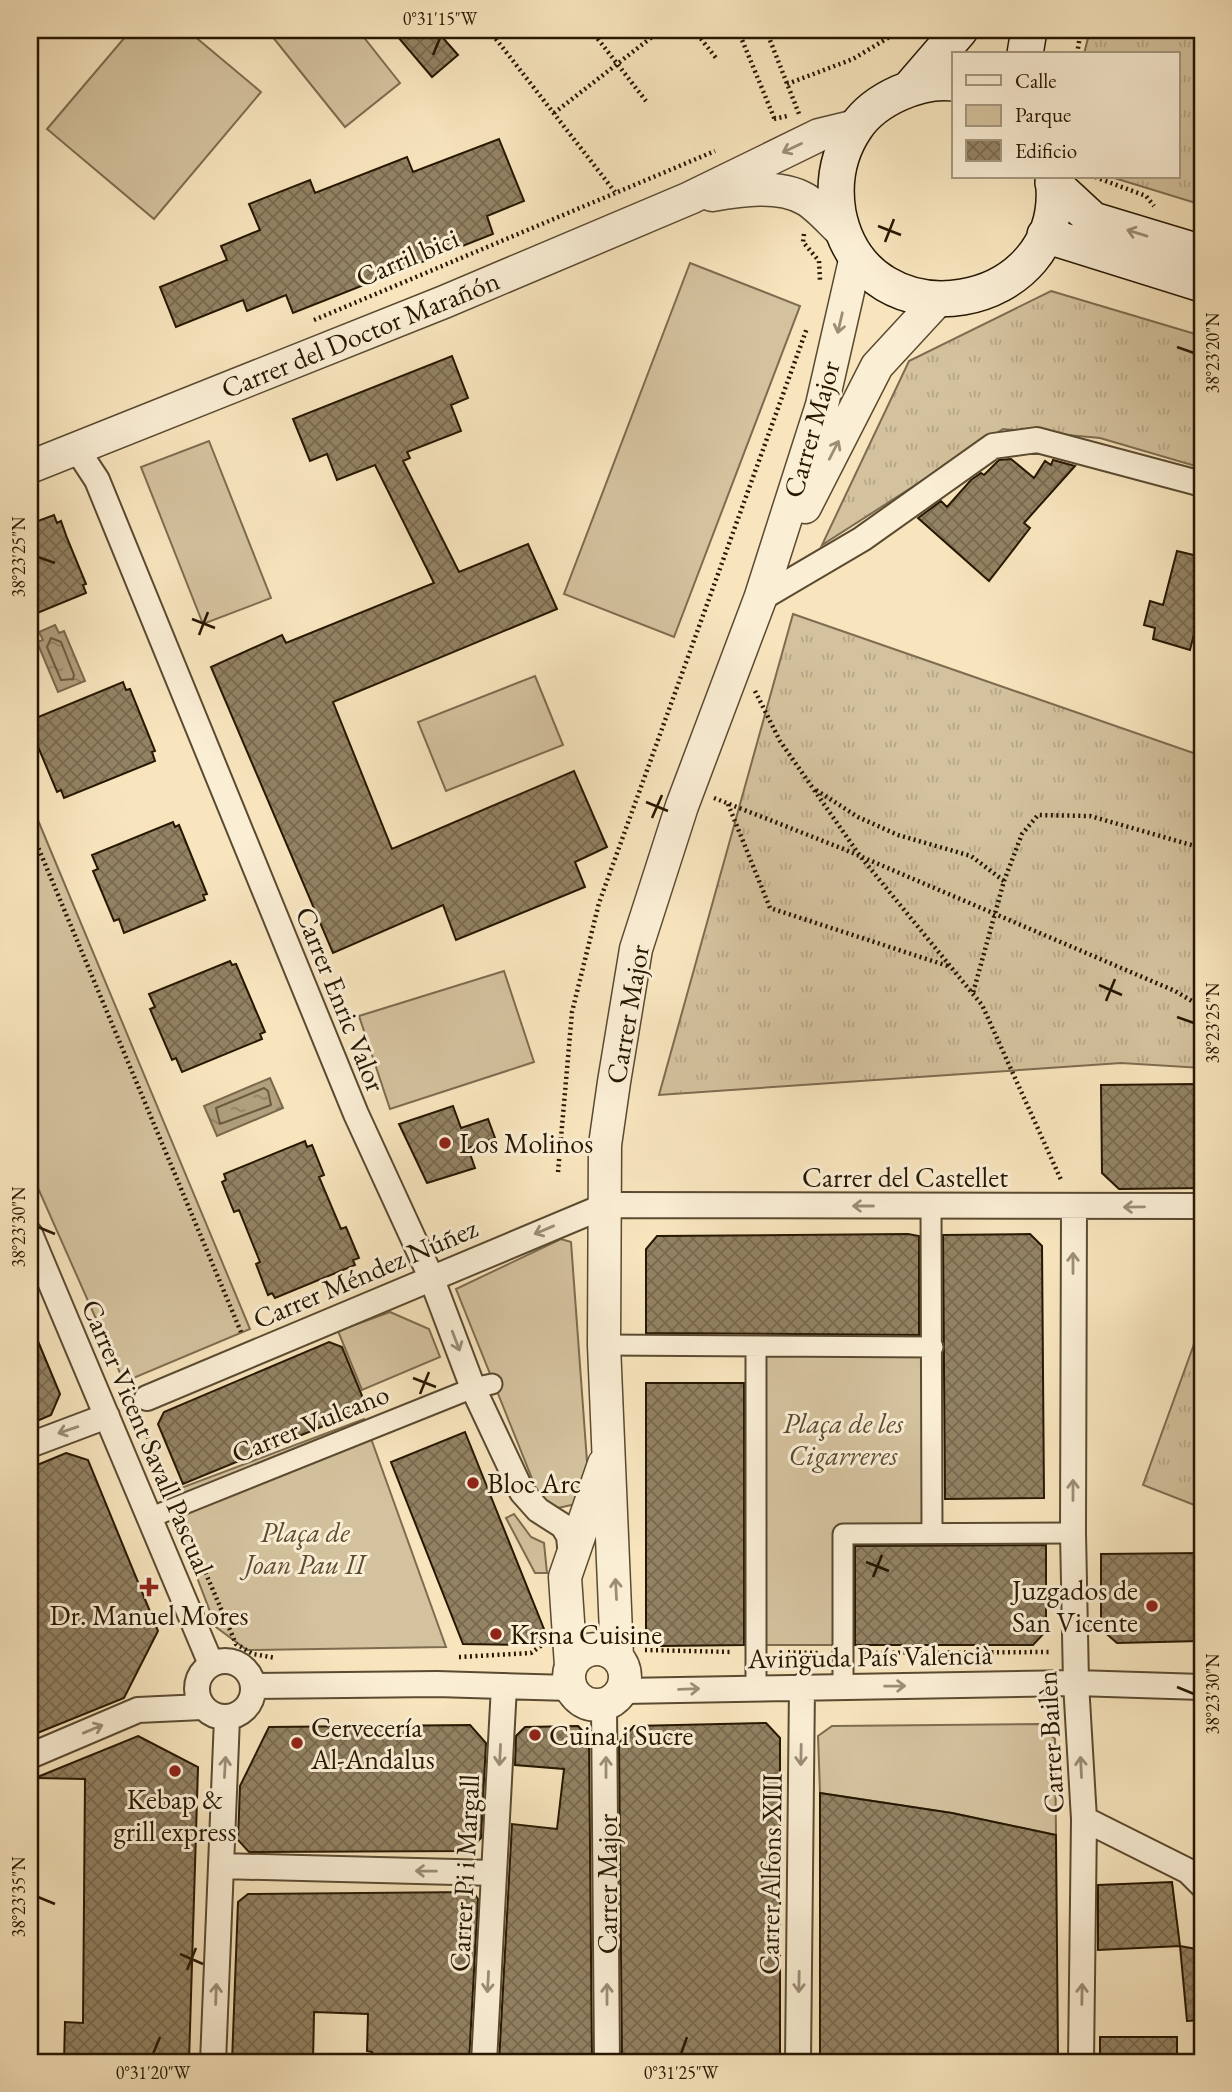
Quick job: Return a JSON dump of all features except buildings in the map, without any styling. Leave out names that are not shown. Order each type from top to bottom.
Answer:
[{"type":"main road","points":[[960,30],[910,88],[869,113],[856,126],[841,153],[834,193],[849,244],[875,277],[904,294],[937,301],[983,294],[1014,276],[1045,235],[1051,216],[1053,180]]},
{"type":"main road","points":[[1025,52],[1029,30]]},
{"type":"main road","points":[[910,88],[952,83]]},
{"type":"main road","points":[[1053,180],[1093,220],[1202,253]]},
{"type":"main road","points":[[1045,235],[1202,284]]},
{"type":"street","points":[[690,198],[797,145],[856,126]]},
{"type":"street","points":[[690,198],[744,190],[789,193],[806,199],[849,244]]},
{"type":"street","name":"Carrer del Doctor Marañón","points":[[30,467],[433,306],[690,198]]},
{"type":"street","name":"Carrer Major","points":[[627,1651],[604,1345],[607,1205],[605,1145],[636,949],[690,788],[760,599],[822,405],[849,244]]},
{"type":"street","name":"Carrer Major","points":[[760,599],[877,366],[937,301]]},
{"type":"street","points":[[760,599],[862,539],[993,446],[1037,440],[1202,484]]},
{"type":"street","name":"Carrer Enric Valor","points":[[76,448],[97,480],[356,1114],[483,1386],[522,1492],[538,1510],[562,1526],[569,1536],[571,1557]]},
{"type":"street","name":"Carrer Méndez Núñez","points":[[142,1406],[431,1277],[607,1205]]},
{"type":"street","name":"Carrer del Castellet","points":[[607,1205],[1073,1208],[1202,1206]]},
{"type":"street","points":[[931,1206],[932,1531]]},
{"type":"street","name":"Carrer Bailèn","points":[[1073,1208],[1073,1533],[1076,1683],[1084,1819],[1081,2062]]},
{"type":"street","name":"Carrer Vicent Savall Pascual","points":[[30,1234],[211,1664]]},
{"type":"street","points":[[604,1345],[933,1347]]},
{"type":"street","points":[[756,1347],[756,1686]]},
{"type":"street","name":"Carrer Vulcano","points":[[149,1518],[483,1386]]},
{"type":"street","points":[[30,1445],[107,1416]]},
{"type":"street","name":"Carrer Major","points":[[570,1677],[565,1577],[610,1450]]},
{"type":"street","points":[[843,1686],[843,1534],[932,1531],[1073,1533]]},
{"type":"street","points":[[589,1650],[627,1651],[626,1677],[613,1698],[586,1704],[570,1677],[577,1657],[589,1650]]},
{"type":"street","points":[[223,1661],[243,1667],[254,1686],[247,1709],[227,1718],[212,1714],[202,1707],[196,1692],[197,1682],[211,1664],[223,1661]]},
{"type":"street","points":[[254,1686],[504,1686],[570,1677]]},
{"type":"street","name":"Avinguda País Valencià","points":[[613,1698],[756,1686],[1076,1683],[1202,1687]]},
{"type":"street","name":"Carrer Pi i Margall","points":[[484,2062],[504,1686]]},
{"type":"street","name":"Carrer Alfons XIII","points":[[798,2062],[802,1686]]},
{"type":"street","name":"Carrer Major","points":[[607,2062],[613,1698]]},
{"type":"street","points":[[30,1756],[138,1710],[202,1707]]},
{"type":"street","points":[[213,2062],[227,1718]]},
{"type":"street","points":[[1084,1819],[1188,1871],[1202,1885]]},
{"type":"street","points":[[221,1866],[494,1873]]},
{"type":"path","points":[[489,30],[615,192]]},
{"type":"path","points":[[591,30],[646,101]]},
{"type":"path","points":[[554,113],[661,30]]},
{"type":"path","points":[[694,30],[716,58]]},
{"type":"path","points":[[738,30],[771,113],[797,145]]},
{"type":"path","points":[[766,30],[802,121],[797,145]]},
{"type":"path","points":[[787,84],[853,58],[901,30]]},
{"type":"path","points":[[1077,52],[1081,30]]},
{"type":"path","name":"Carril bici","points":[[312,320],[718,149]]},
{"type":"path","points":[[1097,178],[1146,196],[1154,205]]},
{"type":"path","points":[[806,199],[803,242],[819,261],[820,293]]},
{"type":"path","points":[[558,1172],[572,1012],[599,902],[811,318]]},
{"type":"path","points":[[738,657],[780,741],[860,856],[982,1005],[1073,1208]]},
{"type":"path","points":[[690,788],[860,856],[1175,991],[1202,1007]]},
{"type":"path","points":[[813,788],[858,817],[898,835],[971,856],[1004,881]]},
{"type":"path","points":[[728,804],[770,908],[951,967]]},
{"type":"path","points":[[973,994],[993,913],[1004,881],[1022,834],[1038,815],[1090,816],[1202,848]]},
{"type":"path","points":[[30,828],[244,1337]]},
{"type":"path","points":[[142,1406],[178,1507],[236,1644],[253,1654],[278,1658]]},
{"type":"path","points":[[450,1657],[531,1653],[547,1642]]},
{"type":"path","points":[[854,1653],[1046,1654],[1076,1644]]},
{"type":"path","points":[[627,1651],[744,1652]]},
{"type":"path","points":[[772,1652],[827,1653]]},
{"type":"green space","points":[[131,30],[187,30],[261,92],[154,219],[47,129]]},
{"type":"green space","points":[[267,30],[358,30],[400,83],[345,127]]},
{"type":"green space","points":[[1090,30],[1202,30],[1202,205],[1114,178],[1180,178],[1180,52],[1084,52]]},
{"type":"green space","points":[[690,263],[800,306],[674,637],[564,594]]},
{"type":"green space","points":[[1051,291],[1202,336],[1202,468],[1100,438],[1003,429],[822,545],[909,361]]},
{"type":"green space","points":[[209,441],[271,598],[203,624],[141,467]]},
{"type":"green space","points":[[793,614],[1202,756],[1202,1068],[1121,1063],[659,1095]]},
{"type":"green space","points":[[535,676],[563,745],[446,791],[418,722]]},
{"type":"green space","points":[[30,801],[250,1329],[124,1382],[30,1170]]},
{"type":"green space","points":[[504,971],[534,1062],[390,1109],[359,1016]]},
{"type":"green space","points":[[561,1239],[571,1242],[589,1489],[576,1504],[558,1508],[539,1496],[456,1289]]},
{"type":"green space","points":[[390,1312],[429,1329],[440,1357],[362,1390],[338,1331]]},
{"type":"green space","points":[[1202,1322],[1202,1508],[1143,1485]]},
{"type":"green space","name":"Plaça de les Cigarreres","points":[[925,1353],[924,1524],[842,1526],[841,1645],[762,1645],[761,1354]]},
{"type":"green space","name":"Plaça de Joan Pau II","points":[[364,1419],[446,1647],[247,1650],[216,1627],[165,1494]]},
{"type":"green space","points":[[514,1514],[531,1537],[544,1543],[547,1573],[535,1573],[506,1518]]},
{"type":"green space","points":[[1039,1724],[1055,1739],[1056,1835],[952,1813],[820,1793],[818,1736],[832,1726]]},
{"type":"water","points":[[55,625],[59,633],[64,631],[85,681],[58,692],[37,642],[43,640],[39,632]]},
{"type":"water","points":[[270,1078],[283,1108],[217,1136],[204,1106]]},
{"type":"place","name":"Los Molinos","points":[[445,1143]]},
{"type":"place","name":"Bloc Arc","points":[[473,1483]]},
{"type":"place","name":"Dr. Manuel Mores","points":[[149,1587]]},
{"type":"place","name":"Juzgados de San Vicente","points":[[1152,1606]]},
{"type":"place","name":"Krsna Cuisine","points":[[496,1634]]},
{"type":"place","name":"Cuina i Sucre","points":[[535,1735]]},
{"type":"place","name":"Cervecería Al-Andalus","points":[[297,1743]]},
{"type":"place","name":"Kebap & grill express","points":[[175,1771]]}]
